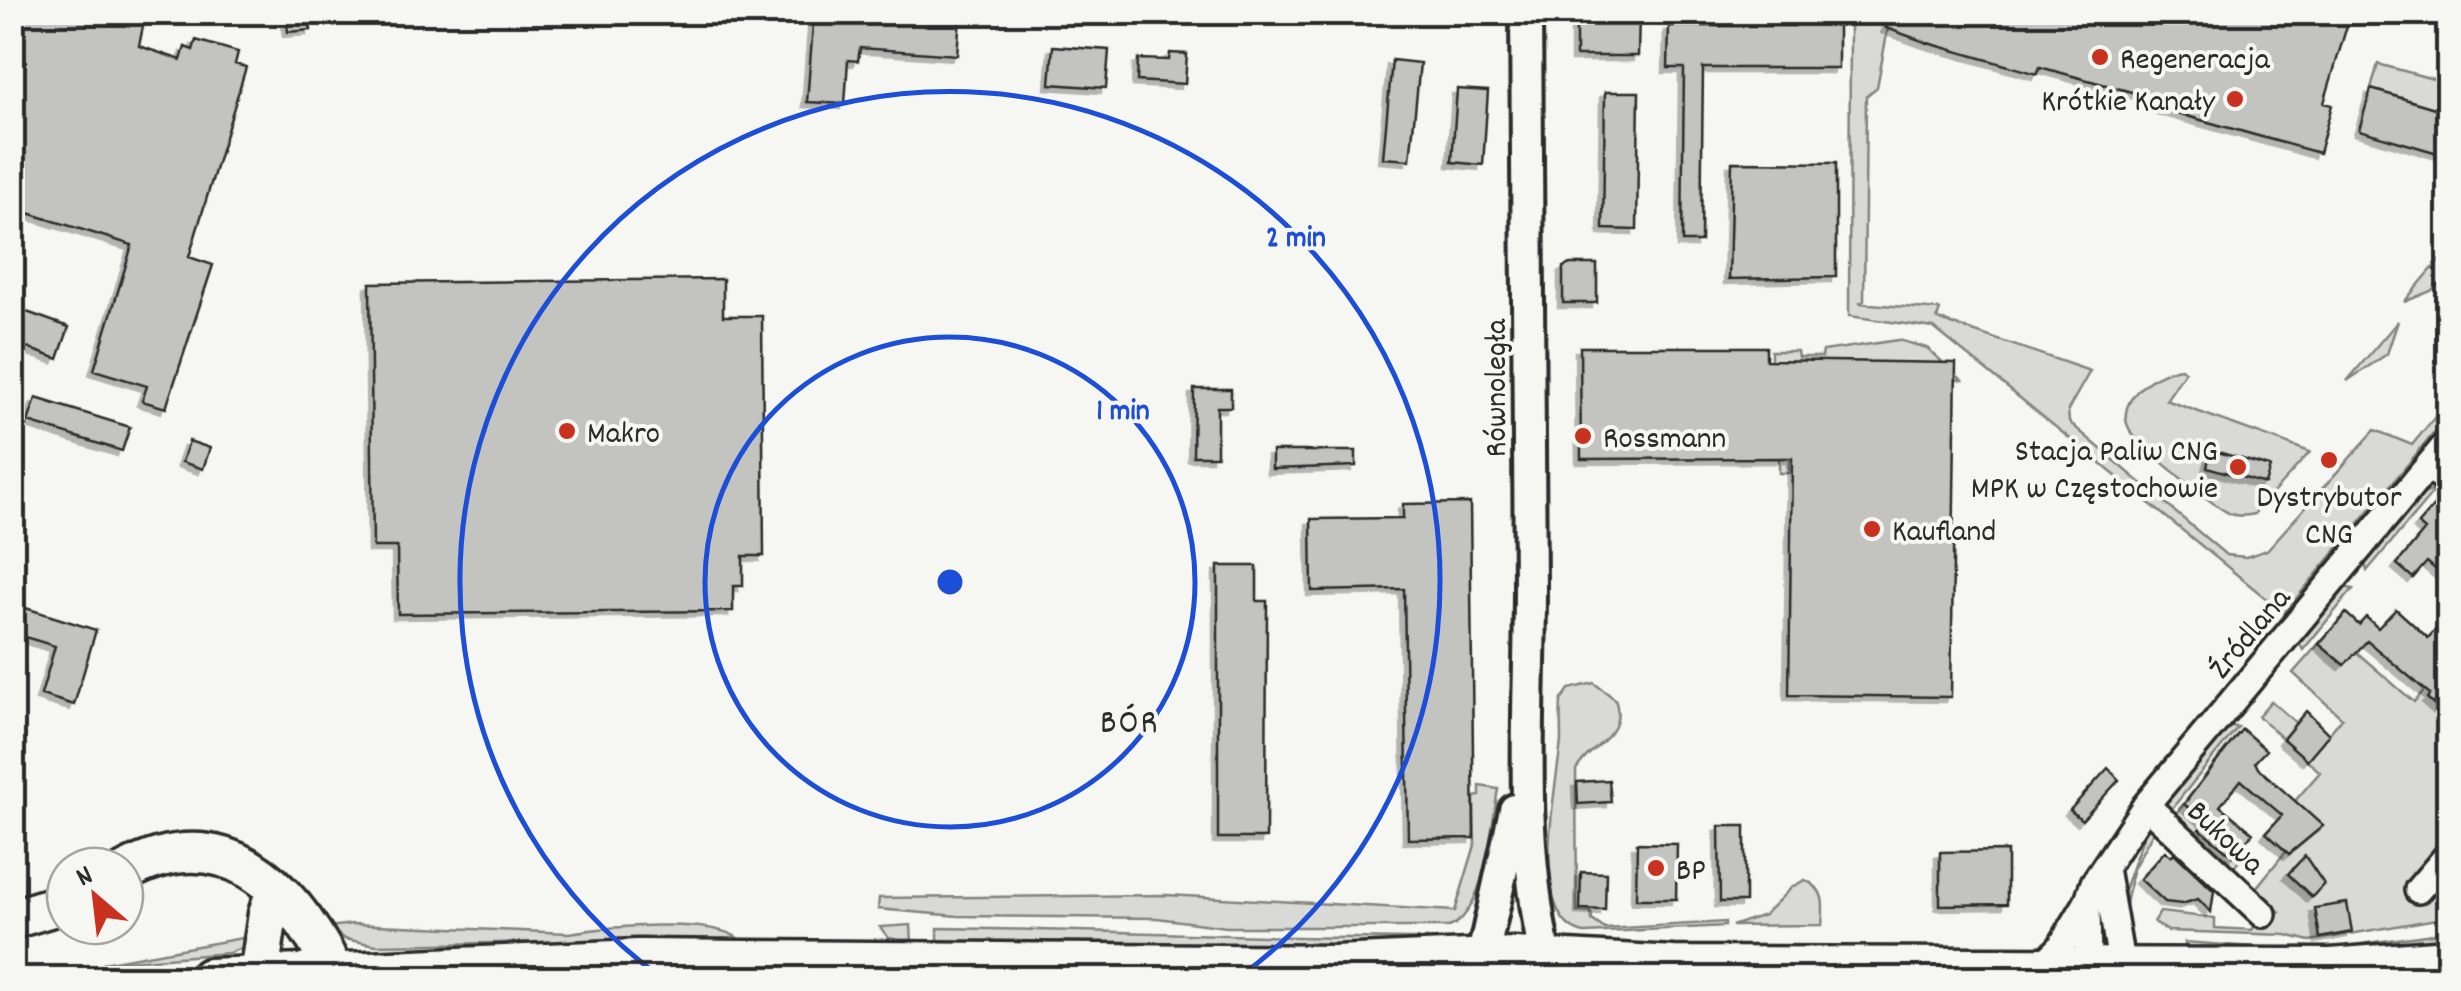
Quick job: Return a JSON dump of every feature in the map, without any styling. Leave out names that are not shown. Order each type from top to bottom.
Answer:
[{"type":"main road","points":[[145,863],[171,852],[208,852],[240,865],[275,894],[289,898],[310,923],[334,970]]},
{"type":"main road","points":[[259,975],[275,894]]},
{"type":"main road","points":[[12,919],[45,909]]},
{"type":"main road","points":[[209,978],[638,959],[1479,968],[2039,968],[2106,973],[2331,968],[2448,958]]},
{"type":"street","name":"Równoległa","points":[[1526,12],[1528,867],[1547,968]]},
{"type":"street","name":"Źródlana","points":[[2039,968],[2060,948],[2146,806],[2439,475],[2448,442]]},
{"type":"street","name":"Równoległa","points":[[1479,968],[1526,763]]},
{"type":"street","name":"Bukowa","points":[[2146,806],[2263,914]]},
{"type":"street","points":[[2418,890],[2448,855]]},
{"type":"street","points":[[2105,868],[2106,973]]},
{"type":"street","name":"Źródlana","points":[[2087,902],[2106,973]]},
{"type":"shaded area","points":[[1850,13],[1891,13],[1877,87],[1866,96],[1864,301],[1859,303],[1940,310],[1937,319],[2090,371],[2068,410],[2069,422],[2226,555],[2246,557],[2267,550],[2375,430],[2412,445],[2448,401],[2448,416],[2284,613],[1934,328],[1849,316]]},
{"type":"shaded area","points":[[2378,64],[2448,83],[2448,112],[2371,89]]},
{"type":"shaded area","points":[[2448,250],[2448,275],[2431,291],[2404,302]]},
{"type":"shaded area","points":[[2398,321],[2387,354],[2347,381]]},
{"type":"shaded area","points":[[1898,340],[1927,348],[1962,380],[1790,380],[1789,473],[1779,473],[1779,447],[1771,447],[1771,351],[1797,351],[1798,357],[1822,357],[1823,351]]},
{"type":"shaded area","points":[[2181,368],[2185,372],[2166,400],[2310,452],[2254,514],[2234,515],[2223,510],[2141,443],[2127,424],[2126,412],[2137,392],[2158,376]]},
{"type":"shaded area","points":[[2436,489],[2367,571],[2364,561],[2418,496]]},
{"type":"shaded area","points":[[2343,587],[2353,589],[2303,650],[2298,641]]},
{"type":"shaded area","points":[[2331,630],[2414,702],[2448,662],[2448,842],[2408,889],[2448,867],[2448,917],[2310,941],[2286,935],[2168,931],[2154,922],[2160,912],[2215,918],[2215,928],[2252,930],[2258,921],[2280,912],[2256,888],[2313,818],[2295,801],[2320,772],[2307,760],[2342,718],[2293,673]]},
{"type":"shaded area","points":[[1594,683],[1615,699],[1618,712],[1612,731],[1576,770],[1577,912],[1591,912],[1592,920],[1605,929],[1725,922],[1725,926],[1585,933],[1567,924],[1556,904],[1549,848],[1561,740],[1561,701],[1569,689]]},
{"type":"shaded area","points":[[2271,701],[2296,723],[2283,739],[2258,716]]},
{"type":"shaded area","points":[[2229,726],[2238,727],[2169,812],[2164,803]]},
{"type":"shaded area","points":[[1480,786],[1498,789],[1490,844],[1471,904],[1449,927],[1226,927],[1157,918],[958,916],[878,909],[879,898],[1167,895],[1455,911],[1475,845],[1474,797],[1480,796]]},
{"type":"shaded area","points":[[2184,804],[2206,822],[2201,829],[2239,861],[2231,871],[2171,819]]},
{"type":"shaded area","points":[[2147,826],[2155,828],[2132,871],[2124,916],[2121,898]]},
{"type":"shaded area","points":[[1805,880],[1820,893],[1822,925],[1732,926],[1764,915],[1792,887]]},
{"type":"shaded area","points":[[352,924],[569,933],[632,926],[683,926],[726,932],[739,939],[376,945],[344,939],[328,927]]},
{"type":"shaded area","points":[[911,925],[912,943],[889,938],[880,927]]},
{"type":"shaded area","points":[[938,928],[1428,939],[1428,952],[938,942]]},
{"type":"shaded area","points":[[2448,932],[2448,948],[2185,958],[2185,942],[2310,951]]},
{"type":"shaded area","points":[[253,936],[244,947],[229,953],[103,963]]},
{"type":"building","points":[[12,12],[146,12],[139,46],[181,60],[185,47],[193,50],[196,40],[238,52],[235,64],[246,67],[189,257],[213,265],[166,408],[142,401],[147,386],[94,370],[132,245],[12,208]]},
{"type":"building","points":[[286,12],[309,12],[311,30],[288,32]]},
{"type":"building","points":[[814,12],[960,17],[957,55],[860,48],[858,61],[848,60],[845,104],[807,102]]},
{"type":"building","points":[[1576,12],[1639,12],[1638,56],[1576,56]]},
{"type":"building","points":[[1794,12],[1838,12],[1838,68],[1703,68],[1701,242],[1682,242],[1684,68],[1668,68],[1669,26],[1794,26]]},
{"type":"building","points":[[1890,12],[2113,12],[2154,23],[2155,12],[2351,12],[2324,103],[2332,105],[2319,153],[2144,104],[2146,96],[2040,67],[2037,74],[1928,43],[1886,28]]},
{"type":"building","points":[[1053,46],[1109,50],[1106,88],[1050,84]]},
{"type":"building","points":[[1170,53],[1187,54],[1185,84],[1137,81],[1138,59],[1169,60]]},
{"type":"building","points":[[1392,60],[1420,63],[1410,160],[1383,158]]},
{"type":"building","points":[[1457,89],[1488,91],[1483,165],[1452,162]]},
{"type":"building","points":[[2371,89],[2448,112],[2448,156],[2359,130]]},
{"type":"building","points":[[1605,92],[1639,92],[1637,230],[1603,229]]},
{"type":"building","points":[[1732,162],[1836,163],[1836,277],[1729,279]]},
{"type":"building","points":[[1597,264],[1597,303],[1563,303],[1563,267]]},
{"type":"building","name":"Makro","points":[[723,279],[723,316],[762,316],[764,556],[743,556],[743,586],[733,586],[733,611],[398,614],[397,547],[373,547],[370,283]]},
{"type":"building","points":[[24,311],[69,327],[58,359],[13,343]]},
{"type":"building","name":"Kaufland","points":[[1580,347],[1766,347],[1766,360],[1956,363],[1951,697],[1789,695],[1792,458],[1581,459]]},
{"type":"building","points":[[1194,389],[1231,389],[1231,407],[1217,407],[1217,456],[1193,456]]},
{"type":"building","points":[[36,398],[130,427],[122,451],[28,422]]},
{"type":"building","points":[[189,441],[210,448],[203,469],[182,462]]},
{"type":"building","name":"Stacja Paliw CNG MPK w Częstochowie","points":[[2211,450],[2270,467],[2265,484],[2207,467]]},
{"type":"building","points":[[1272,451],[1356,451],[1356,466],[1272,469]]},
{"type":"building","points":[[2439,500],[2448,508],[2448,580],[2427,562],[2413,578],[2397,564],[2425,530],[2418,524]]},
{"type":"building","points":[[1470,503],[1474,838],[1408,839],[1404,589],[1312,591],[1311,519],[1403,518],[1403,504]]},
{"type":"building","points":[[1218,566],[1257,566],[1257,601],[1267,601],[1266,838],[1218,838]]},
{"type":"building","points":[[16,605],[96,630],[74,705],[41,695],[55,646],[12,633]]},
{"type":"building","points":[[2396,609],[2428,638],[2448,616],[2448,717],[2427,698],[2430,694],[2367,641],[2344,665],[2319,644],[2346,613],[2359,625],[2366,617],[2378,628]]},
{"type":"building","points":[[2306,711],[2329,734],[2307,760],[2283,739]]},
{"type":"building","points":[[2242,729],[2266,750],[2255,762],[2258,768],[2323,826],[2289,854],[2266,833],[2282,815],[2241,780],[2220,806],[2253,833],[2233,856],[2200,829],[2206,822],[2184,804]]},
{"type":"building","points":[[2108,768],[2119,780],[2082,820],[2070,810]]},
{"type":"building","points":[[1609,780],[1611,802],[1578,804],[1577,782]]},
{"type":"building","points":[[1719,826],[1745,826],[1745,902],[1720,902]]},
{"type":"building","points":[[1637,843],[1677,844],[1676,899],[1636,899]]},
{"type":"building","points":[[2007,851],[2007,904],[1940,905],[1940,852]]},
{"type":"building","points":[[2165,851],[2171,856],[2174,853],[2214,891],[2211,912],[2198,899],[2182,904],[2165,902],[2140,879]]},
{"type":"building","points":[[2305,856],[2324,884],[2312,897],[2288,874]]},
{"type":"building","points":[[1581,872],[1606,873],[1605,910],[1580,909]]},
{"type":"building","points":[[2347,903],[2352,932],[2320,938],[2315,908]]},
{"type":"place","name":"Regeneracja","points":[[2100,57]]},
{"type":"place","name":"Krótkie Kanały","points":[[2235,99]]},
{"type":"place","name":"Makro","points":[[567,431]]},
{"type":"place","name":"Rossmann","points":[[1583,436]]},
{"type":"place","name":"Dystrybutor CNG","points":[[2329,460]]},
{"type":"place","name":"Stacja Paliw CNG MPK w Częstochowie","points":[[2238,467]]},
{"type":"place","name":"Kaufland","points":[[1872,529]]},
{"type":"place","name":"BP","points":[[1656,868]]},
{"type":"district","name":"BÓR","points":[[1130,720]]}]
